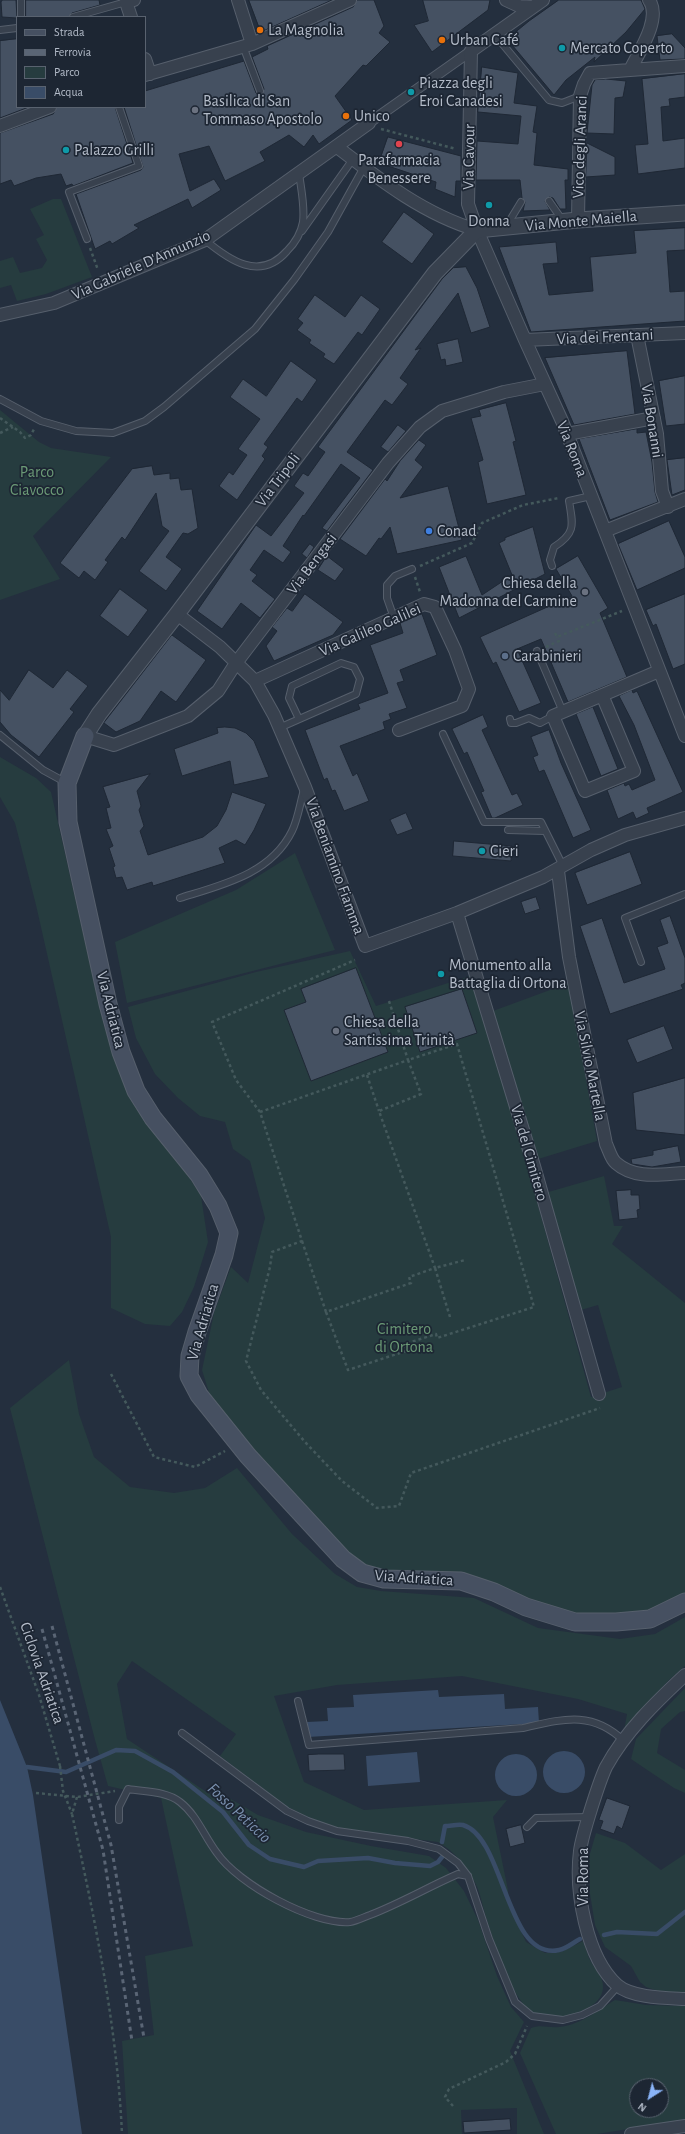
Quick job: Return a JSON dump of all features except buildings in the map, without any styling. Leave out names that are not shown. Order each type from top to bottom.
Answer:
[{"type":"main road","name":"Via Adriatica","points":[[85,736],[67,782],[68,822],[108,1004],[121,1052],[136,1091],[153,1118],[198,1175],[218,1206],[229,1233],[224,1255],[204,1306],[192,1350],[189,1376],[199,1395],[238,1444],[343,1559],[362,1573],[384,1579],[460,1581],[494,1592],[526,1607],[574,1622],[616,1622],[650,1619],[685,1602]]},
{"type":"street","points":[[238,0],[248,45]]},
{"type":"street","points":[[147,75],[248,45],[350,0]]},
{"type":"street","points":[[506,0],[519,6],[538,4]]},
{"type":"street","points":[[649,0],[654,7],[653,20],[630,70],[685,66]]},
{"type":"street","points":[[130,1],[131,16]]},
{"type":"street","points":[[367,124],[538,4]]},
{"type":"street","name":"Via Cavour","points":[[471,51],[468,204],[477,230]]},
{"type":"street","name":"Vico degli Aranci","points":[[578,220],[580,96],[590,73],[630,70]]},
{"type":"street","points":[[0,126],[47,108]]},
{"type":"street","name":"Via Gabriele D'Annunzio","points":[[0,315],[54,303],[205,240],[337,147],[367,124]]},
{"type":"street","points":[[337,147],[364,167],[437,214],[453,223],[477,230]]},
{"type":"street","name":"Via Monte Maiella","points":[[477,230],[563,221],[685,213]]},
{"type":"street","name":"Via Roma","points":[[477,230],[524,340],[567,434],[685,736]]},
{"type":"street","name":"Via Tripoli","points":[[85,736],[99,714],[177,614],[435,273],[477,230]]},
{"type":"street","name":"Via dei Frentani","points":[[524,340],[685,333]]},
{"type":"street","name":"Via Bonanni","points":[[637,335],[654,418],[662,491],[668,507]]},
{"type":"street","name":"Via Bengasi","points":[[85,736],[114,745],[188,716],[218,691],[236,663],[388,463],[420,427],[442,411],[504,392],[545,384]]},
{"type":"street","points":[[567,434],[654,418]]},
{"type":"street","points":[[605,531],[685,499]]},
{"type":"street","name":"Via Galileo Galilei","points":[[255,681],[424,604],[434,607],[446,629],[470,689],[469,693],[462,706],[399,730]]},
{"type":"street","name":"Via Beniamino Fiamma","points":[[177,614],[220,647],[255,681],[306,786],[365,946],[457,912]]},
{"type":"street","points":[[602,695],[634,771],[584,791],[558,714],[602,695],[659,671]]},
{"type":"street","points":[[457,912],[560,868],[591,850],[625,835],[685,818]]},
{"type":"street","name":"Via Silvio Martella","points":[[560,868],[569,957],[606,1144],[615,1162],[629,1172],[647,1175],[685,1173]]},
{"type":"street","name":"Via del Cimitero","points":[[457,912],[534,1166],[599,1394]]},
{"type":"street","name":"Via Roma","points":[[618,1986],[603,1969],[586,1930],[581,1896],[580,1851],[606,1768],[632,1728],[685,1675]]},
{"type":"street","points":[[618,1986],[653,1997],[685,1999]]},
{"type":"street","points":[[631,2134],[685,2126]]},
{"type":"lane","points":[[20,0],[21,16]]},
{"type":"lane","points":[[78,16],[130,1]]},
{"type":"lane","points":[[0,30],[16,28]]},
{"type":"lane","points":[[495,35],[549,100],[562,103],[580,96]]},
{"type":"lane","points":[[248,45],[260,91]]},
{"type":"lane","points":[[87,239],[69,192],[139,166],[119,108]]},
{"type":"lane","points":[[205,240],[227,257],[246,265],[256,267],[276,262],[284,255],[298,237],[353,159]]},
{"type":"lane","points":[[0,399],[38,420],[76,431],[113,433],[145,421],[164,407],[255,330],[294,280],[328,232],[364,167]]},
{"type":"lane","points":[[298,237],[303,222],[303,199],[299,173]]},
{"type":"lane","points":[[549,201],[563,221]]},
{"type":"lane","points":[[506,227],[521,202]]},
{"type":"lane","points":[[552,566],[550,560],[554,547],[567,539],[572,524],[570,501],[591,496]]},
{"type":"lane","points":[[394,618],[387,598],[387,585],[395,576],[412,569]]},
{"type":"lane","points":[[510,719],[511,723],[516,723],[529,718],[540,723],[558,714],[536,651]]},
{"type":"lane","points":[[279,728],[356,694],[360,680],[354,667],[341,663],[292,686],[289,698],[299,719]]},
{"type":"lane","points":[[443,734],[484,822],[541,822],[560,868]]},
{"type":"lane","points":[[0,736],[43,770],[67,782]]},
{"type":"lane","name":"Via Beniamino Fiamma","points":[[180,898],[226,884],[258,869],[280,850],[292,830],[306,786]]},
{"type":"lane","points":[[508,830],[545,831]]},
{"type":"lane","points":[[641,962],[625,918],[685,894]]},
{"type":"lane","points":[[298,1700],[309,1745],[523,1728],[550,1722],[578,1719],[594,1720],[611,1729],[624,1741]]},
{"type":"lane","points":[[182,1733],[287,1811],[308,1821],[337,1831],[408,1841],[439,1848],[458,1863],[468,1876],[489,1939],[515,2002],[532,2016],[564,2020],[582,2015],[600,2006],[618,1986]]},
{"type":"lane","points":[[119,1820],[119,1807],[128,1789],[171,1796],[187,1808],[217,1854],[236,1874],[283,1903],[309,1915],[332,1922],[352,1922],[403,1901],[458,1874],[468,1876]]},
{"type":"lane","points":[[527,1827],[536,1818],[590,1817]]},
{"type":"path","points":[[367,124],[469,152]]},
{"type":"path","points":[[87,239],[103,282]]},
{"type":"path","points":[[0,418],[25,438],[31,435],[38,420]]},
{"type":"path","points":[[0,433],[13,427]]},
{"type":"path","points":[[424,604],[412,569],[472,544],[482,523],[523,505],[560,498],[570,501]]},
{"type":"path","points":[[557,637],[614,614]]},
{"type":"path","points":[[536,651],[559,641],[555,633]]},
{"type":"path","points":[[260,1112],[457,1044],[534,1307],[437,1338],[436,1334],[405,1344],[406,1351],[348,1370],[326,1312],[260,1112],[236,1080],[212,1022],[355,960]]},
{"type":"path","points":[[379,1111],[421,1094],[408,1060],[389,1001]]},
{"type":"path","points":[[367,1075],[450,1317]]},
{"type":"path","points":[[302,1241],[272,1252],[270,1266],[246,1360],[261,1390],[305,1442],[342,1481],[377,1508],[400,1506],[411,1473],[603,1407],[599,1394]]},
{"type":"path","points":[[326,1312],[411,1284],[409,1277],[434,1268],[465,1260]]},
{"type":"path","points":[[111,1374],[154,1457],[195,1467],[238,1444]]},
{"type":"path","name":"Ciclovia Adriatica","points":[[0,1588],[39,1694],[60,1766],[63,1791],[72,1814],[105,1970],[120,2092],[122,2134]]},
{"type":"path","points":[[36,1793],[77,1797],[105,1792]]},
{"type":"path","points":[[72,1814],[77,1797]]},
{"type":"path","points":[[453,2106],[445,2097],[449,2089],[506,2062],[515,2054],[532,2016]]},
{"type":"green space","points":[[53,199],[61,199],[92,277],[46,294],[17,301],[11,285],[0,288],[0,261],[13,257],[20,273],[42,268],[47,260],[36,239],[44,235],[30,209]]},
{"type":"green space","name":"Parco Ciavocco","points":[[0,410],[39,442],[51,448],[111,457],[33,536],[60,579],[0,600]]},
{"type":"green space","points":[[0,757],[36,778],[51,792],[104,1026],[118,1067],[136,1107],[170,1147],[201,1196],[208,1242],[194,1287],[182,1312],[170,1326],[145,1324],[111,1308],[111,1237],[36,905],[15,823],[0,797]]},
{"type":"green space","points":[[295,853],[335,950],[127,1003],[115,942],[236,890]]},
{"type":"green space","name":"Cimitero di Ortona","points":[[350,951],[376,1006],[470,976],[498,1061],[591,1397],[622,1387],[598,1305],[581,1310],[545,1193],[604,1176],[614,1226],[623,1226],[612,1244],[685,1303],[685,1597],[649,1615],[578,1618],[530,1604],[364,1569],[346,1556],[211,1399],[202,1370],[214,1313],[231,1267],[248,1283],[265,1218],[250,1161],[233,1149],[225,1122],[200,1116],[178,1098],[155,1074],[136,1038],[128,1007],[256,972]]},
{"type":"green space","points":[[569,983],[597,1141],[535,1160],[493,1011]]},
{"type":"green space","points":[[69,1360],[79,1414],[94,1457],[130,1487],[174,1493],[205,1488],[237,1468],[292,1534],[335,1574],[357,1587],[381,1591],[474,1598],[538,1628],[620,1639],[655,1634],[685,1617],[685,1666],[668,1681],[624,1731],[627,1714],[578,1699],[462,1676],[337,1685],[274,1696],[304,1782],[364,1810],[507,1800],[493,1817],[508,1890],[508,1903],[526,1942],[545,1953],[554,1953],[563,1951],[583,1941],[589,1958],[603,1983],[601,1996],[595,2003],[574,2014],[554,2017],[540,2015],[529,2010],[515,1992],[493,1939],[475,1883],[470,1873],[449,1849],[438,1842],[336,1828],[287,1807],[220,1756],[236,1734],[132,1661],[117,1684],[127,1739],[211,1795],[224,1795],[258,1815],[306,1832],[371,1846],[429,1856],[446,1868],[464,1891],[478,1920],[497,1976],[511,2007],[524,2022],[510,2051],[544,2134],[517,2134],[517,2108],[461,2110],[462,2134],[128,2134],[122,2041],[154,2035],[145,1956],[193,1946],[161,1798],[108,1786],[10,1408]]},
{"type":"green space","points":[[685,1688],[685,1711],[680,1712],[661,1729],[657,1753],[685,1770],[685,1793],[674,1788],[631,1759],[636,1739]]},
{"type":"green space","points":[[596,1833],[625,1843],[661,1870],[685,1854],[685,1994],[658,1991],[646,1987],[640,1982],[631,1966],[605,1947],[595,1925],[590,1894],[589,1857]]},
{"type":"green space","points":[[615,2000],[646,2005],[685,2006],[685,2120],[597,2134],[556,2134],[520,2053],[531,2028],[538,2026],[567,2026],[588,2017]]},
{"type":"water","points":[[438,1690],[439,1697],[504,1694],[505,1709],[538,1707],[539,1723],[308,1737],[307,1722],[328,1721],[327,1708],[354,1707],[353,1695]]},
{"type":"water","points":[[0,1700],[27,1767],[33,1795],[82,2134],[0,2134]]},
{"type":"water","points":[[564,1751],[579,1757],[585,1772],[579,1787],[564,1793],[549,1787],[543,1772],[549,1757]]},
{"type":"water","points":[[417,1752],[420,1782],[368,1786],[366,1756]]},
{"type":"water","points":[[516,1754],[531,1760],[537,1775],[531,1790],[516,1796],[501,1790],[495,1775],[501,1760]]},
{"type":"waterway","name":"Fosso Peticcio","points":[[27,1767],[66,1772],[116,1750],[135,1751],[173,1772],[223,1812],[249,1845],[270,1859],[304,1867],[318,1861],[368,1858],[395,1863],[430,1866],[438,1862],[442,1857]]},
{"type":"waterway","name":"Fosso Peticcio","points":[[442,1842],[445,1826],[463,1825],[477,1834],[488,1851],[516,1919],[528,1937],[541,1949],[559,1950],[580,1939]]},
{"type":"waterway","name":"Fosso Peticcio","points":[[604,1935],[617,1932],[657,1934],[685,1912]]},
{"type":"railway","points":[[52,1626],[111,1845],[144,2038]]},
{"type":"railway","points":[[42,1629],[103,1850],[132,2041]]},
{"type":"place","name":"La Magnolia","points":[[260,30]]},
{"type":"place","name":"Urban Café","points":[[442,40]]},
{"type":"place","name":"Mercato Coperto","points":[[562,48]]},
{"type":"place","name":"Piazza degli Eroi Canadesi","points":[[411,92]]},
{"type":"place","name":"Basilica di San Tommaso Apostolo","points":[[195,110]]},
{"type":"place","name":"Unico","points":[[346,116]]},
{"type":"place","name":"Parafarmacia Benessere","points":[[399,144]]},
{"type":"place","name":"Palazzo Grilli","points":[[66,150]]},
{"type":"place","name":"Donna","points":[[489,205]]},
{"type":"place","name":"Conad","points":[[429,531]]},
{"type":"place","name":"Chiesa della Madonna del Carmine","points":[[585,592]]},
{"type":"place","name":"Carabinieri","points":[[505,656]]},
{"type":"place","name":"Cieri","points":[[482,851]]},
{"type":"place","name":"Monumento alla Battaglia di Ortona","points":[[441,974]]},
{"type":"place","name":"Chiesa della Santissima Trinità","points":[[336,1031]]}]
